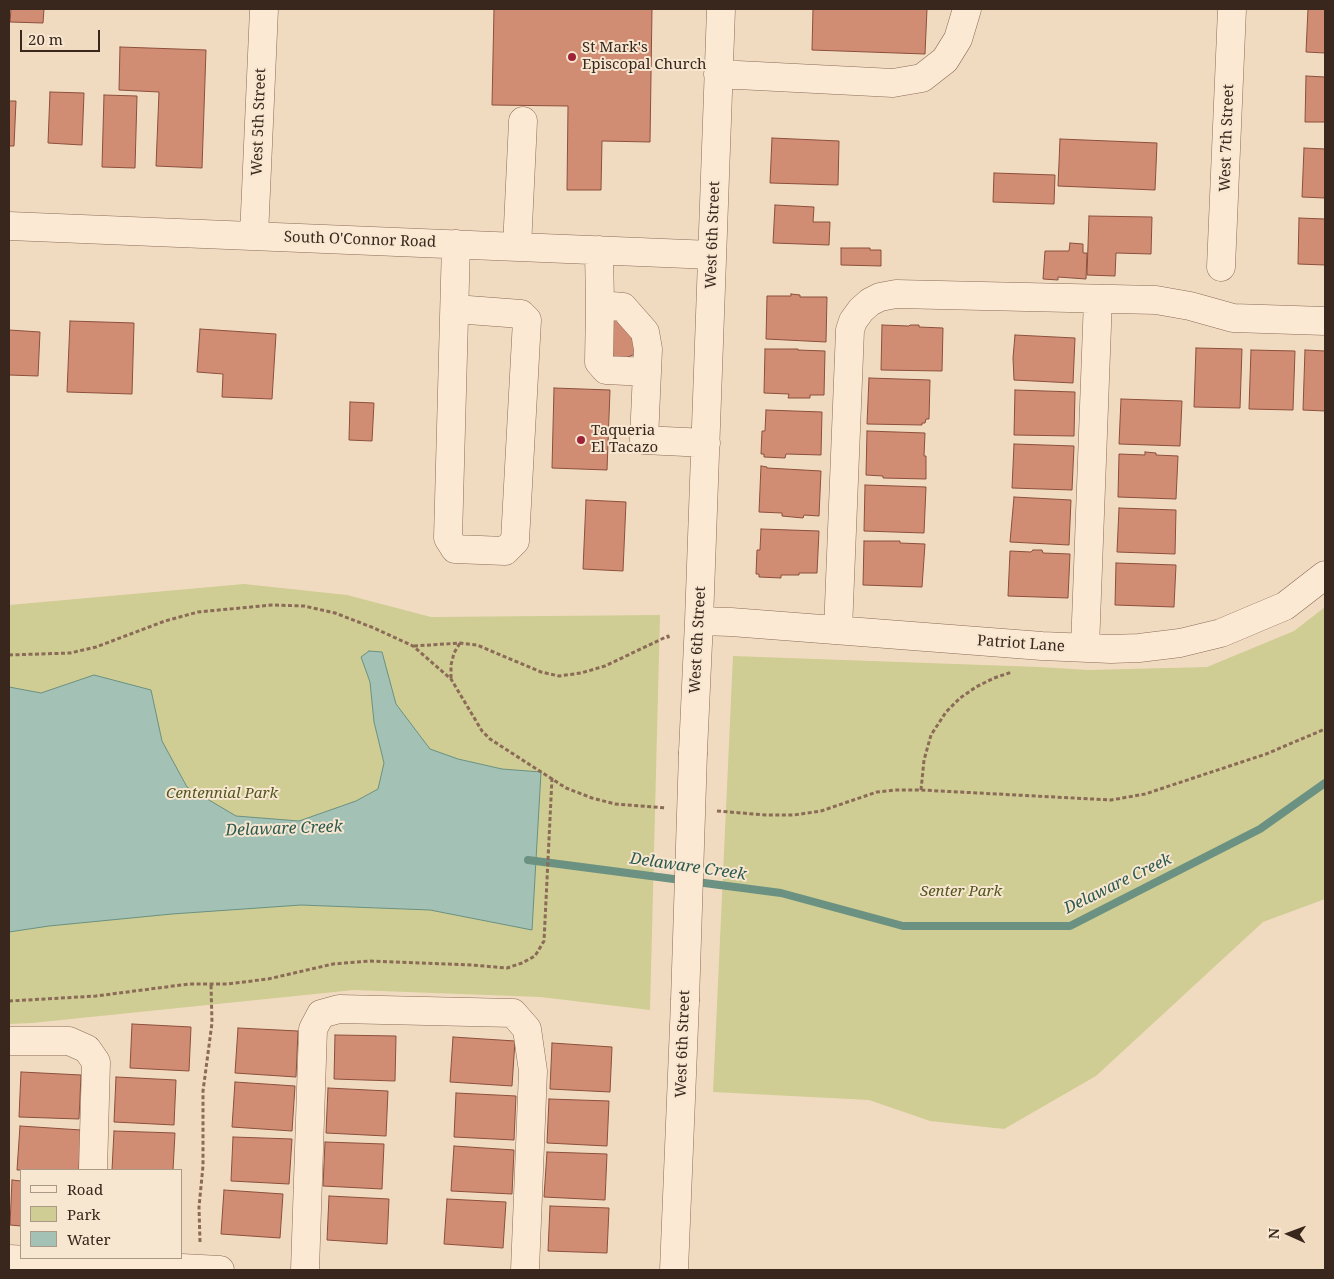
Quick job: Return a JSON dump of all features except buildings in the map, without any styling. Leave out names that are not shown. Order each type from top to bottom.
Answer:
[{"type":"street","name":"West 5th Street","points":[[254,236],[264,9]]},
{"type":"street","name":"West 6th Street","points":[[674,1270],[721,9]]},
{"type":"street","points":[[718,74],[893,83],[922,78],[945,60],[958,40],[967,9]]},
{"type":"street","name":"West 7th Street","points":[[1222,267],[1232,9]]},
{"type":"street","points":[[516,247],[523,121]]},
{"type":"street","name":"South O'Connor Road","points":[[9,226],[712,255]]},
{"type":"street","points":[[454,310],[521,314],[527,320],[515,541],[505,550],[455,549],[448,538],[454,310],[456,244]]},
{"type":"street","points":[[599,250],[599,362],[606,370],[647,372]]},
{"type":"street","points":[[838,630],[850,330],[853,321],[861,310],[880,297],[896,294],[1156,300],[1190,306],[1233,318],[1325,321]]},
{"type":"street","points":[[1085,648],[1098,299]]},
{"type":"street","points":[[600,306],[623,307],[645,332],[648,349],[644,440],[706,443]]},
{"type":"street","name":"Patriot Lane","points":[[699,621],[1085,648],[1139,648],[1180,643],[1221,633],[1286,606],[1325,575]]},
{"type":"street","points":[[305,1270],[313,1029],[321,1014],[339,1009],[513,1013],[527,1029],[533,1071],[525,1270]]},
{"type":"street","points":[[9,1041],[69,1041],[87,1049],[96,1062],[94,1169]]},
{"type":"street","points":[[50,1259],[91,1260],[220,1270]]},
{"type":"path","points":[[9,654],[70,653],[96,647],[165,621],[198,612],[272,605],[304,606],[336,613],[413,646],[450,679],[482,731],[490,739],[566,788],[607,802],[672,808]]},
{"type":"path","points":[[413,646],[460,643],[477,644],[541,672],[559,676],[581,673],[606,666],[668,636]]},
{"type":"path","points":[[450,679],[454,653],[460,643]]},
{"type":"path","points":[[921,790],[924,760],[931,735],[946,712],[960,698],[976,687],[994,678],[1013,672]]},
{"type":"path","points":[[709,811],[794,815],[821,811],[877,792],[921,790],[1111,800],[1145,794],[1257,757],[1325,729]]},
{"type":"path","points":[[9,1002],[96,996],[189,984],[268,979],[333,964],[370,961],[506,968],[522,964],[535,956],[544,941],[552,778]]},
{"type":"path","points":[[200,1246],[199,1207],[203,1166],[203,1091],[212,1023],[210,984]]},
{"type":"green space","name":"Centennial Park","points":[[244,584],[347,595],[431,617],[660,615],[650,1010],[540,997],[354,990],[9,1024],[9,605]]},
{"type":"green space","name":"Senter Park","points":[[1325,607],[1325,899],[1263,922],[1096,1076],[1004,1129],[930,1121],[869,1100],[713,1092],[733,656],[1089,670],[1207,667],[1294,631]]},
{"type":"water","points":[[369,651],[382,652],[396,704],[430,749],[458,759],[502,769],[541,772],[532,930],[430,910],[301,905],[172,914],[49,926],[9,932],[9,687],[41,693],[94,675],[151,690],[162,741],[187,787],[236,816],[299,821],[356,801],[378,789],[384,763],[374,722],[370,682],[361,657]]},
{"type":"waterway","name":"Delaware Creek","points":[[528,860],[781,893],[903,926],[1070,926],[1260,829],[1325,783]]},
{"type":"place","name":"St Mark's Episcopal Church","points":[[572,57]]},
{"type":"place","name":"Taqueria El Tacazo","points":[[581,440]]}]
